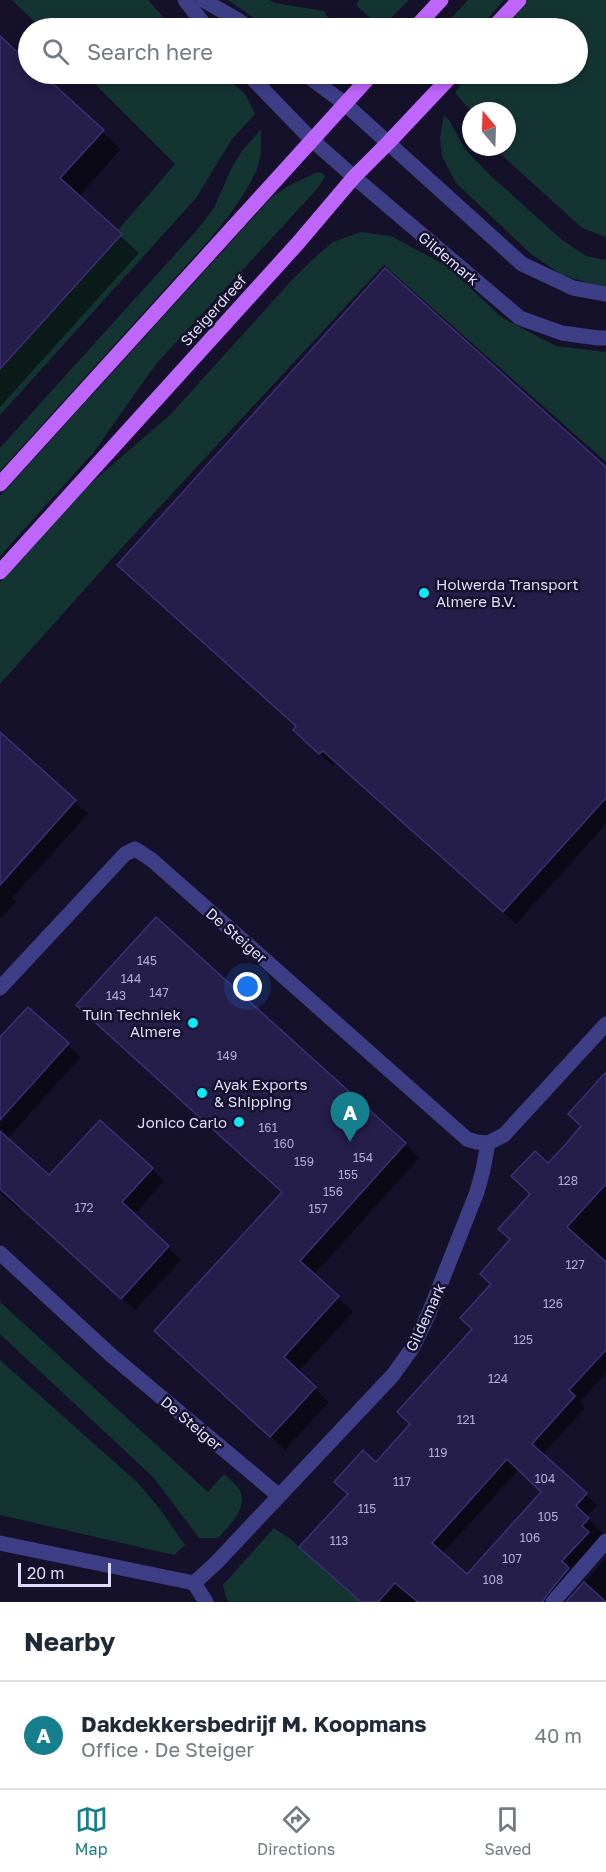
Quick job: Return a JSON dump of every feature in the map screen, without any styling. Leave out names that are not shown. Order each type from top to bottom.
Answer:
[{"type":"main road","points":[[424,18],[441,0]]},
{"type":"main road","points":[[502,18],[519,0]]},
{"type":"main road","points":[[0,484],[363,84]]},
{"type":"main road","name":"Steigerdreef","points":[[0,572],[298,243],[354,177],[444,84]]},
{"type":"street","points":[[185,0],[199,18]]},
{"type":"street","points":[[203,0],[234,18]]},
{"type":"street","name":"Gildemark","points":[[258,84],[311,139],[520,318],[562,333],[606,338]]},
{"type":"street","points":[[318,84],[344,104],[522,264],[573,288],[606,294]]},
{"type":"street","name":"De Steiger","points":[[0,988],[117,862],[125,854],[135,849],[152,860],[467,1138],[488,1143]]},
{"type":"street","points":[[488,1143],[504,1135],[606,1024]]},
{"type":"street","name":"Gildemark","points":[[194,1583],[216,1563],[393,1375],[413,1347],[429,1313],[477,1192],[488,1143]]},
{"type":"street","name":"De Steiger","points":[[0,1253],[112,1356],[278,1495]]},
{"type":"street","points":[[553,1602],[606,1541]]},
{"type":"street","points":[[0,1543],[194,1583],[206,1602]]},
{"type":"green space","points":[[12,0],[148,0],[164,18],[31,18]]},
{"type":"green space","points":[[228,0],[269,0],[324,11],[328,18],[254,18]]},
{"type":"green space","points":[[359,0],[409,0],[391,18],[370,18],[356,5]]},
{"type":"green space","points":[[468,0],[504,0],[488,18],[451,18]]},
{"type":"green space","points":[[528,0],[606,0],[606,237],[582,228],[503,156],[516,156],[516,102],[463,102],[455,93],[461,84],[588,84],[588,18],[511,18]]},
{"type":"green space","points":[[95,84],[234,84],[245,94],[255,114],[232,139],[196,198],[0,415],[0,359],[114,235],[175,164]]},
{"type":"green space","points":[[444,115],[462,144],[462,156],[472,156],[561,239],[586,256],[606,260],[606,288],[562,275],[531,254],[456,183],[442,156],[440,137]]},
{"type":"green space","points":[[261,129],[257,168],[247,189],[225,220],[0,471],[0,448],[197,230],[214,208],[232,167],[242,151]]},
{"type":"green space","points":[[318,172],[325,177],[317,189],[156,364],[93,453],[0,556],[0,496],[272,197],[290,185]]},
{"type":"green space","points":[[361,232],[391,236],[447,266],[501,317],[556,346],[606,352],[606,462],[384,265],[118,552],[0,684],[0,582],[83,490],[170,415],[313,259],[333,242]]},
{"type":"green space","points":[[0,1302],[208,1492],[224,1474],[235,1484],[241,1495],[240,1508],[233,1521],[218,1538],[199,1538],[153,1477],[0,1334]]},
{"type":"green space","points":[[0,1360],[138,1483],[185,1545],[174,1555],[0,1515]]},
{"type":"green space","points":[[274,1528],[289,1538],[361,1602],[230,1602],[226,1598],[223,1585]]},
{"type":"building","points":[[0,36],[18,53],[18,84],[53,84],[104,130],[60,178],[122,234],[0,369]]},
{"type":"building","points":[[385,268],[606,467],[606,798],[503,912],[323,751],[319,754],[293,730],[296,726],[117,565]]},
{"type":"building","points":[[0,732],[76,800],[0,885]]},
{"type":"building","points":[[156,917],[406,1143],[300,1261],[339,1296],[284,1357],[316,1387],[270,1437],[154,1331],[282,1192],[76,1005]]},
{"type":"building","points":[[28,1007],[69,1043],[0,1120],[0,1037]]},
{"type":"building","points":[[606,1072],[606,1184],[567,1227],[606,1262],[606,1350],[569,1390],[575,1396],[532,1444],[587,1493],[576,1506],[589,1518],[582,1526],[589,1532],[562,1561],[569,1568],[543,1602],[418,1602],[395,1583],[378,1602],[361,1602],[299,1547],[348,1494],[334,1482],[363,1450],[376,1462],[410,1424],[397,1412],[472,1329],[460,1318],[491,1284],[480,1274],[510,1239],[498,1229],[530,1194],[511,1176],[535,1151],[548,1163],[565,1145],[581,1126],[568,1114]],"holes":[[[507,1459],[541,1492],[467,1574],[432,1543]]]},
{"type":"building","points":[[100,1120],[153,1168],[122,1202],[169,1246],[121,1299],[0,1189],[0,1131],[49,1175]]},
{"type":"building","points":[[584,1582],[606,1602],[566,1602]]},
{"type":"place","name":"Holwerda Transport Almere B.V.","points":[[424,593]]},
{"type":"place","name":"Tuin Techniek Almere","points":[[193,1023]]},
{"type":"place","name":"Ayak Exports & Shipping","points":[[202,1093]]},
{"type":"place","name":"Jonico Carlo","points":[[239,1122]]},
{"type":"place","name":"Dakdekkersbedrijf M. Koopmans","points":[[350,1142]]}]
